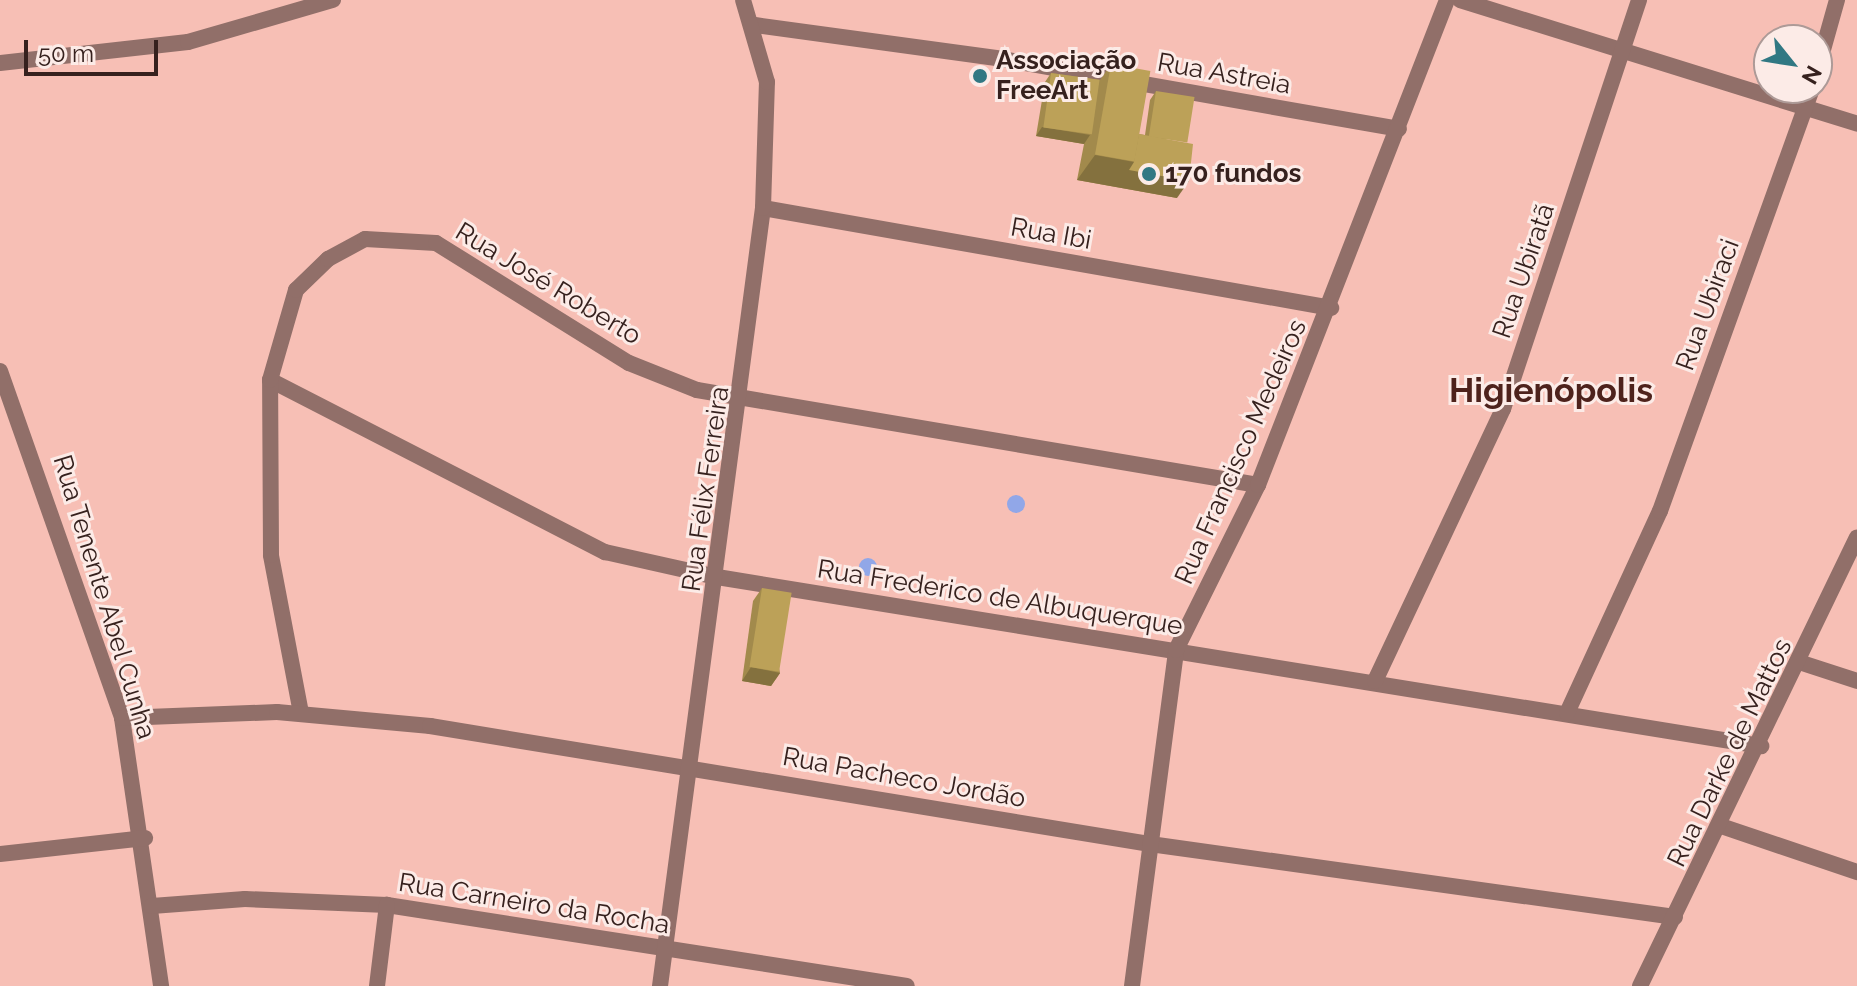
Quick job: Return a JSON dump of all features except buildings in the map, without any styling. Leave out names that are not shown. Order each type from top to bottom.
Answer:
[{"type":"street","points":[[0,63],[188,42],[333,0]]},
{"type":"street","name":"Rua Félix Ferreira","points":[[660,986],[742,403],[763,208],[769,110],[755,25],[743,0]]},
{"type":"street","name":"Rua Francisco Medeiros","points":[[1132,986],[1176,650],[1258,485],[1331,308],[1447,0]]},
{"type":"street","points":[[1460,0],[1857,124]]},
{"type":"street","name":"Rua Ubiratã","points":[[1375,681],[1503,409],[1626,50],[1639,0]]},
{"type":"street","points":[[1830,24],[1837,0]]},
{"type":"street","name":"Rua Astreia","points":[[755,25],[1002,59],[1399,129]]},
{"type":"street","name":"Rua Ubiraci","points":[[1567,713],[1660,511],[1807,106]]},
{"type":"street","name":"Rua Ibi","points":[[763,208],[1331,308]]},
{"type":"street","name":"Rua José Roberto","points":[[301,713],[271,555],[270,380],[296,290],[348,245],[389,237],[451,250],[629,363],[742,403],[1258,485]]},
{"type":"street","name":"Rua Tenente Abel Cunha","points":[[0,371],[122,718],[145,838],[161,986]]},
{"type":"street","name":"Rua Frederico de Albuquerque","points":[[270,380],[537,522],[605,552],[717,577],[1375,681],[1761,746]]},
{"type":"street","name":"Rua Darke de Mattos","points":[[1640,986],[1802,663],[1857,538]]},
{"type":"street","points":[[1802,663],[1857,681]]},
{"type":"street","name":"Rua Pacheco Jordão","points":[[122,718],[301,713],[693,767],[1150,844],[1675,917]]},
{"type":"street","points":[[1721,826],[1857,872]]},
{"type":"street","points":[[0,854],[145,838]]},
{"type":"street","name":"Rua Carneiro da Rocha","points":[[152,906],[245,899],[387,905],[907,986]]},
{"type":"street","points":[[377,986],[387,905]]},
{"type":"water","points":[[1012,495],[1020,495],[1025,504],[1023,511],[1012,513],[1007,508],[1007,500]]},
{"type":"water","points":[[864,558],[872,558],[877,567],[875,574],[864,576],[859,571],[859,563]]},
{"type":"place","name":"Associação FreeArt","points":[[980,76]]},
{"type":"place","name":"170 fundos","points":[[1149,174]]},
{"type":"district","name":"Higienópolis","points":[[1551,391]]}]
